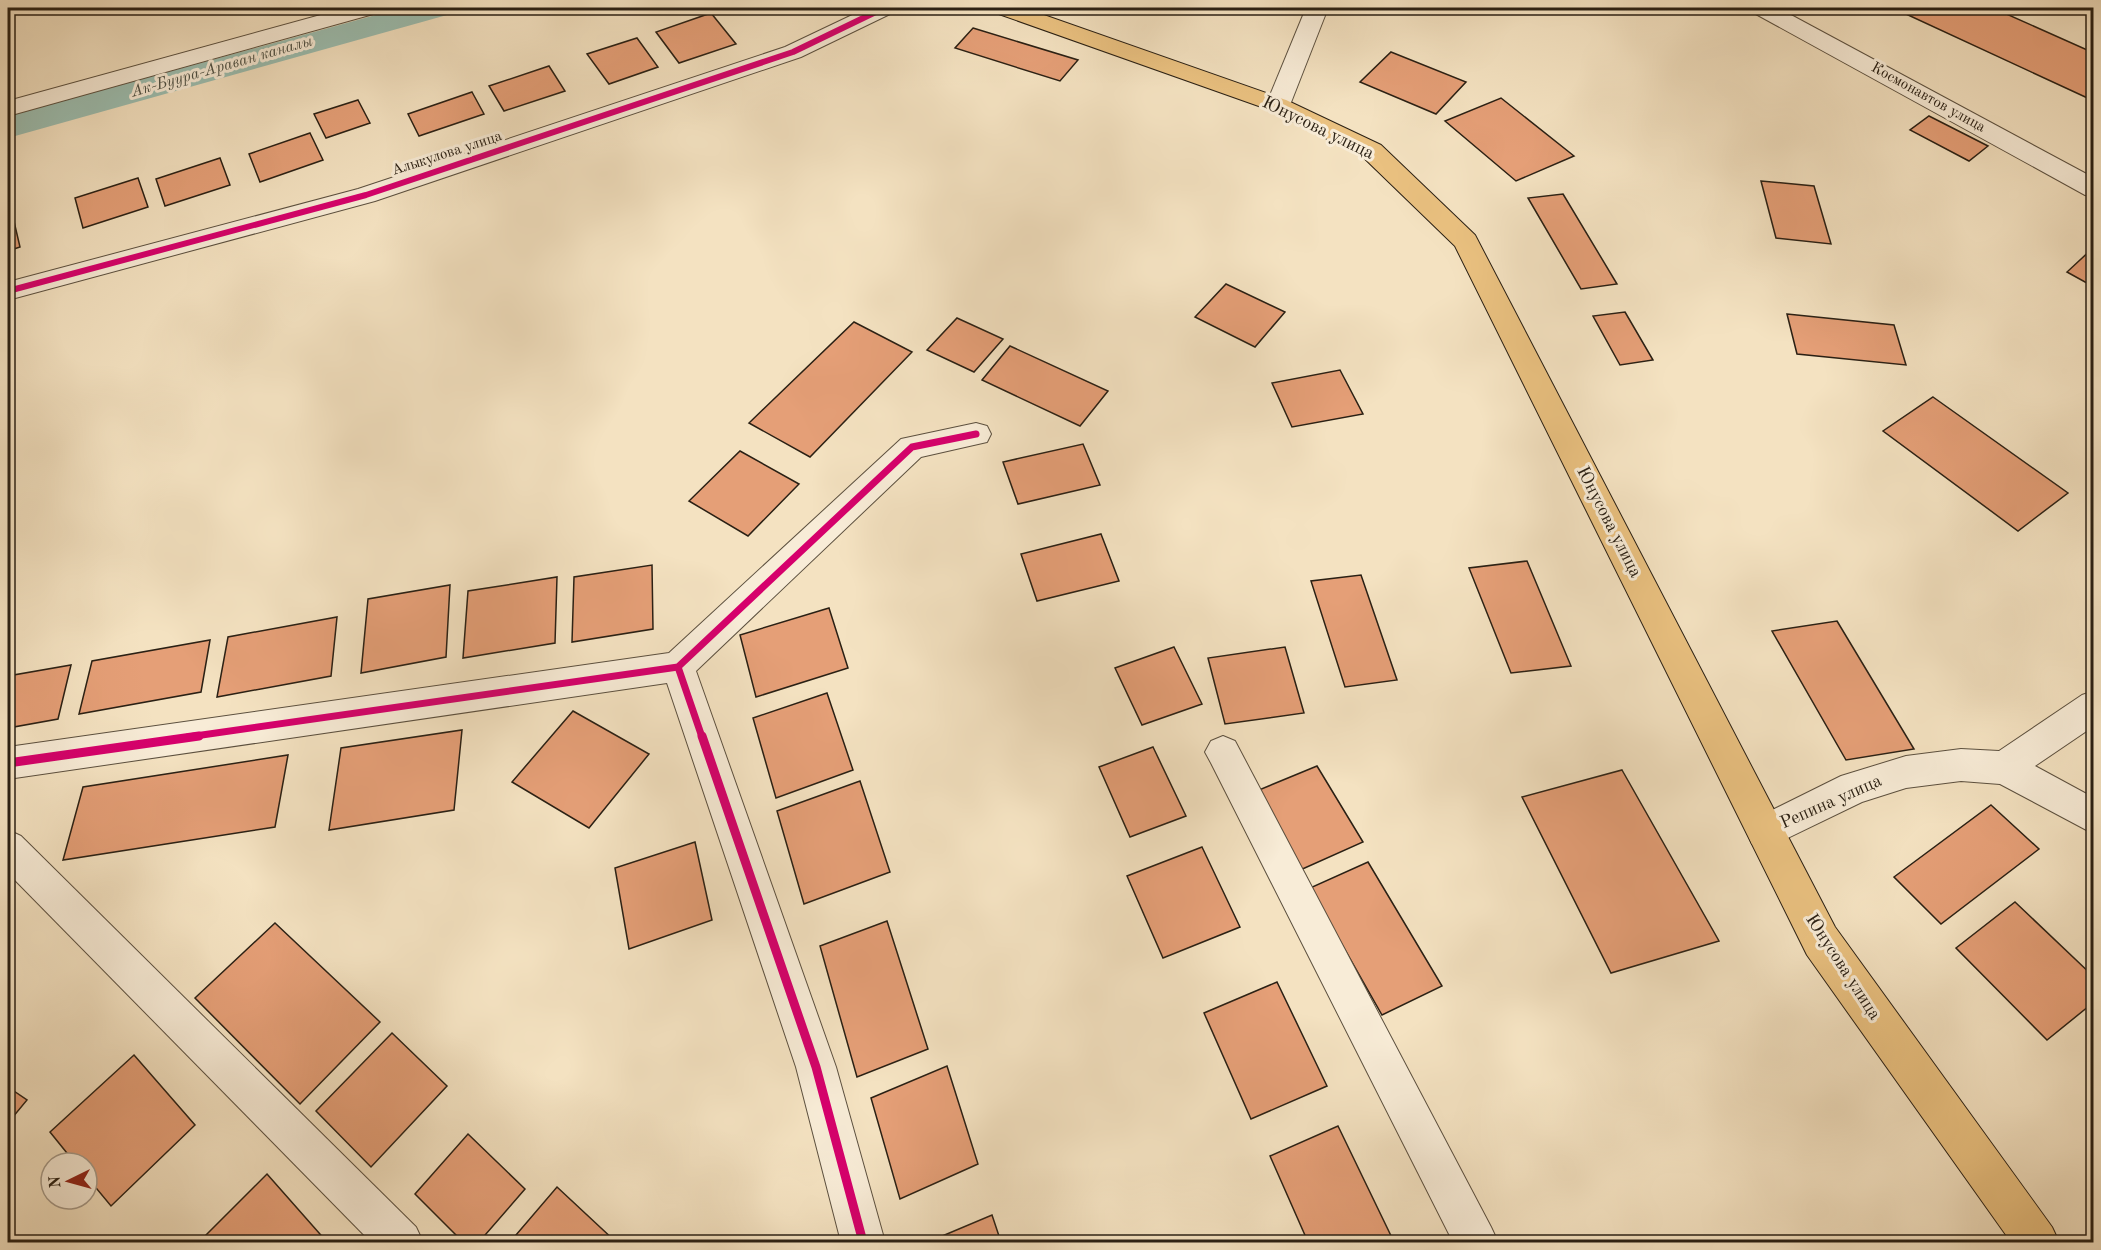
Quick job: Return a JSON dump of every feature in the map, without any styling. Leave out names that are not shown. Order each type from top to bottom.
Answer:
[{"type":"main road","name":"Юнусова улица","points":[[1004,8],[1278,105],[1372,151],[1466,240],[1821,941],[2037,1242]]},
{"type":"street","points":[[8,109],[369,8]]},
{"type":"street","name":"Алыкулова улица","points":[[8,291],[366,195],[793,52],[884,8]]},
{"type":"street","points":[[1278,105],[1317,8]]},
{"type":"street","name":"Космонавтов улица","points":[[1762,8],[2094,189]]},
{"type":"street","points":[[8,763],[678,668],[912,447],[976,434]]},
{"type":"street","points":[[678,668],[816,1067],[863,1242]]},
{"type":"street","points":[[2094,706],[2004,768],[2094,817]]},
{"type":"street","points":[[1223,752],[1476,1242]]},
{"type":"street","name":"Репина улица","points":[[1765,832],[1854,788],[1906,772],[1961,765],[2004,768]]},
{"type":"street","points":[[8,848],[401,1242]]},
{"type":"building","points":[[1893,8],[1993,8],[2094,53],[2094,101]]},
{"type":"building","points":[[711,13],[736,44],[679,63],[656,32]]},
{"type":"building","points":[[973,28],[1078,60],[1060,81],[955,48]]},
{"type":"building","points":[[637,38],[658,67],[609,84],[587,54]]},
{"type":"building","points":[[1391,52],[1466,82],[1436,114],[1360,82]]},
{"type":"building","points":[[549,66],[565,91],[504,111],[489,86]]},
{"type":"building","points":[[472,92],[484,114],[419,136],[408,114]]},
{"type":"building","points":[[1501,98],[1574,156],[1516,181],[1445,121]]},
{"type":"building","points":[[358,100],[370,123],[326,138],[314,114]]},
{"type":"building","points":[[1929,116],[1988,146],[1969,161],[1910,130]]},
{"type":"building","points":[[310,133],[323,160],[260,182],[249,154]]},
{"type":"building","points":[[220,158],[230,185],[165,206],[156,179]]},
{"type":"building","points":[[138,178],[148,207],[83,228],[75,198]]},
{"type":"building","points":[[1761,181],[1814,186],[1831,244],[1776,238]]},
{"type":"building","points":[[1563,194],[1617,284],[1581,289],[1528,198]]},
{"type":"building","points":[[8,201],[20,247],[8,251]]},
{"type":"building","points":[[2094,247],[2094,287],[2067,272]]},
{"type":"building","points":[[1226,284],[1285,312],[1255,347],[1195,317]]},
{"type":"building","points":[[1625,312],[1653,360],[1620,365],[1593,316]]},
{"type":"building","points":[[1787,314],[1894,325],[1906,365],[1797,354]]},
{"type":"building","points":[[957,318],[1003,339],[974,372],[927,350]]},
{"type":"building","points":[[854,322],[912,352],[810,457],[749,423]]},
{"type":"building","points":[[1010,346],[1108,391],[1080,426],[982,380]]},
{"type":"building","points":[[1340,370],[1363,414],[1292,427],[1272,383]]},
{"type":"building","points":[[1933,397],[2068,493],[2018,531],[1883,431]]},
{"type":"building","points":[[1083,444],[1100,485],[1018,504],[1003,462]]},
{"type":"building","points":[[740,451],[799,484],[748,536],[689,501]]},
{"type":"building","points":[[1101,534],[1119,581],[1037,601],[1021,554]]},
{"type":"building","points":[[1527,561],[1571,666],[1511,673],[1469,568]]},
{"type":"building","points":[[652,565],[653,629],[572,642],[574,577]]},
{"type":"building","points":[[1361,575],[1397,680],[1345,687],[1311,581]]},
{"type":"building","points":[[557,577],[555,643],[463,658],[468,591]]},
{"type":"building","points":[[450,585],[446,657],[361,673],[368,599]]},
{"type":"building","points":[[829,608],[848,668],[756,697],[740,635]]},
{"type":"building","points":[[337,617],[331,676],[217,697],[228,637]]},
{"type":"building","points":[[1837,621],[1914,749],[1846,760],[1772,631]]},
{"type":"building","points":[[210,640],[201,692],[79,714],[92,661]]},
{"type":"building","points":[[1174,647],[1202,704],[1142,725],[1115,668]]},
{"type":"building","points":[[1285,647],[1304,713],[1225,724],[1208,658]]},
{"type":"building","points":[[71,665],[58,719],[8,728],[8,676]]},
{"type":"building","points":[[827,693],[853,770],[776,798],[753,718]]},
{"type":"building","points":[[573,711],[649,754],[589,828],[512,782]]},
{"type":"building","points":[[462,730],[454,810],[329,830],[341,748]]},
{"type":"building","points":[[1153,747],[1186,816],[1130,837],[1099,767]]},
{"type":"building","points":[[288,755],[275,827],[63,860],[83,787]]},
{"type":"building","points":[[1317,766],[1363,842],[1298,871],[1254,792]]},
{"type":"building","points":[[1622,770],[1719,941],[1611,973],[1522,797]]},
{"type":"building","points":[[860,781],[890,872],[804,904],[777,811]]},
{"type":"building","points":[[1991,805],[2039,849],[1941,924],[1894,877]]},
{"type":"building","points":[[695,842],[712,920],[629,949],[615,868]]},
{"type":"building","points":[[1202,847],[1240,927],[1163,958],[1127,876]]},
{"type":"building","points":[[1368,862],[1442,986],[1382,1015],[1310,888]]},
{"type":"building","points":[[2015,902],[2094,977],[2094,1002],[2047,1040],[1956,948]]},
{"type":"building","points":[[887,921],[928,1049],[857,1077],[820,946]]},
{"type":"building","points":[[275,923],[380,1022],[300,1104],[195,998]]},
{"type":"building","points":[[1277,982],[1327,1086],[1251,1119],[1204,1013]]},
{"type":"building","points":[[392,1033],[447,1086],[371,1167],[316,1111]]},
{"type":"building","points":[[134,1055],[195,1125],[111,1206],[99,1192],[99,1151],[65,1151],[50,1132]]},
{"type":"building","points":[[947,1066],[978,1164],[900,1199],[871,1098]]},
{"type":"building","points":[[8,1087],[27,1100],[8,1123]]},
{"type":"building","points":[[1338,1126],[1394,1242],[1308,1242],[1270,1156]]},
{"type":"building","points":[[468,1134],[525,1189],[479,1242],[463,1242],[415,1194]]},
{"type":"building","points":[[267,1174],[327,1242],[199,1242]]},
{"type":"building","points":[[557,1187],[616,1242],[510,1242]]},
{"type":"building","points":[[992,1215],[1001,1242],[928,1242]]},
{"type":"waterway","name":"Ак-Буура-Араван каналы","points":[[8,127],[436,8]]},
{"type":"cycle path","points":[[8,291],[366,195],[793,52],[884,8]]},
{"type":"cycle path","points":[[8,763],[678,667],[912,447],[976,434]]},
{"type":"cycle path","points":[[678,667],[816,1067],[863,1242]]}]
